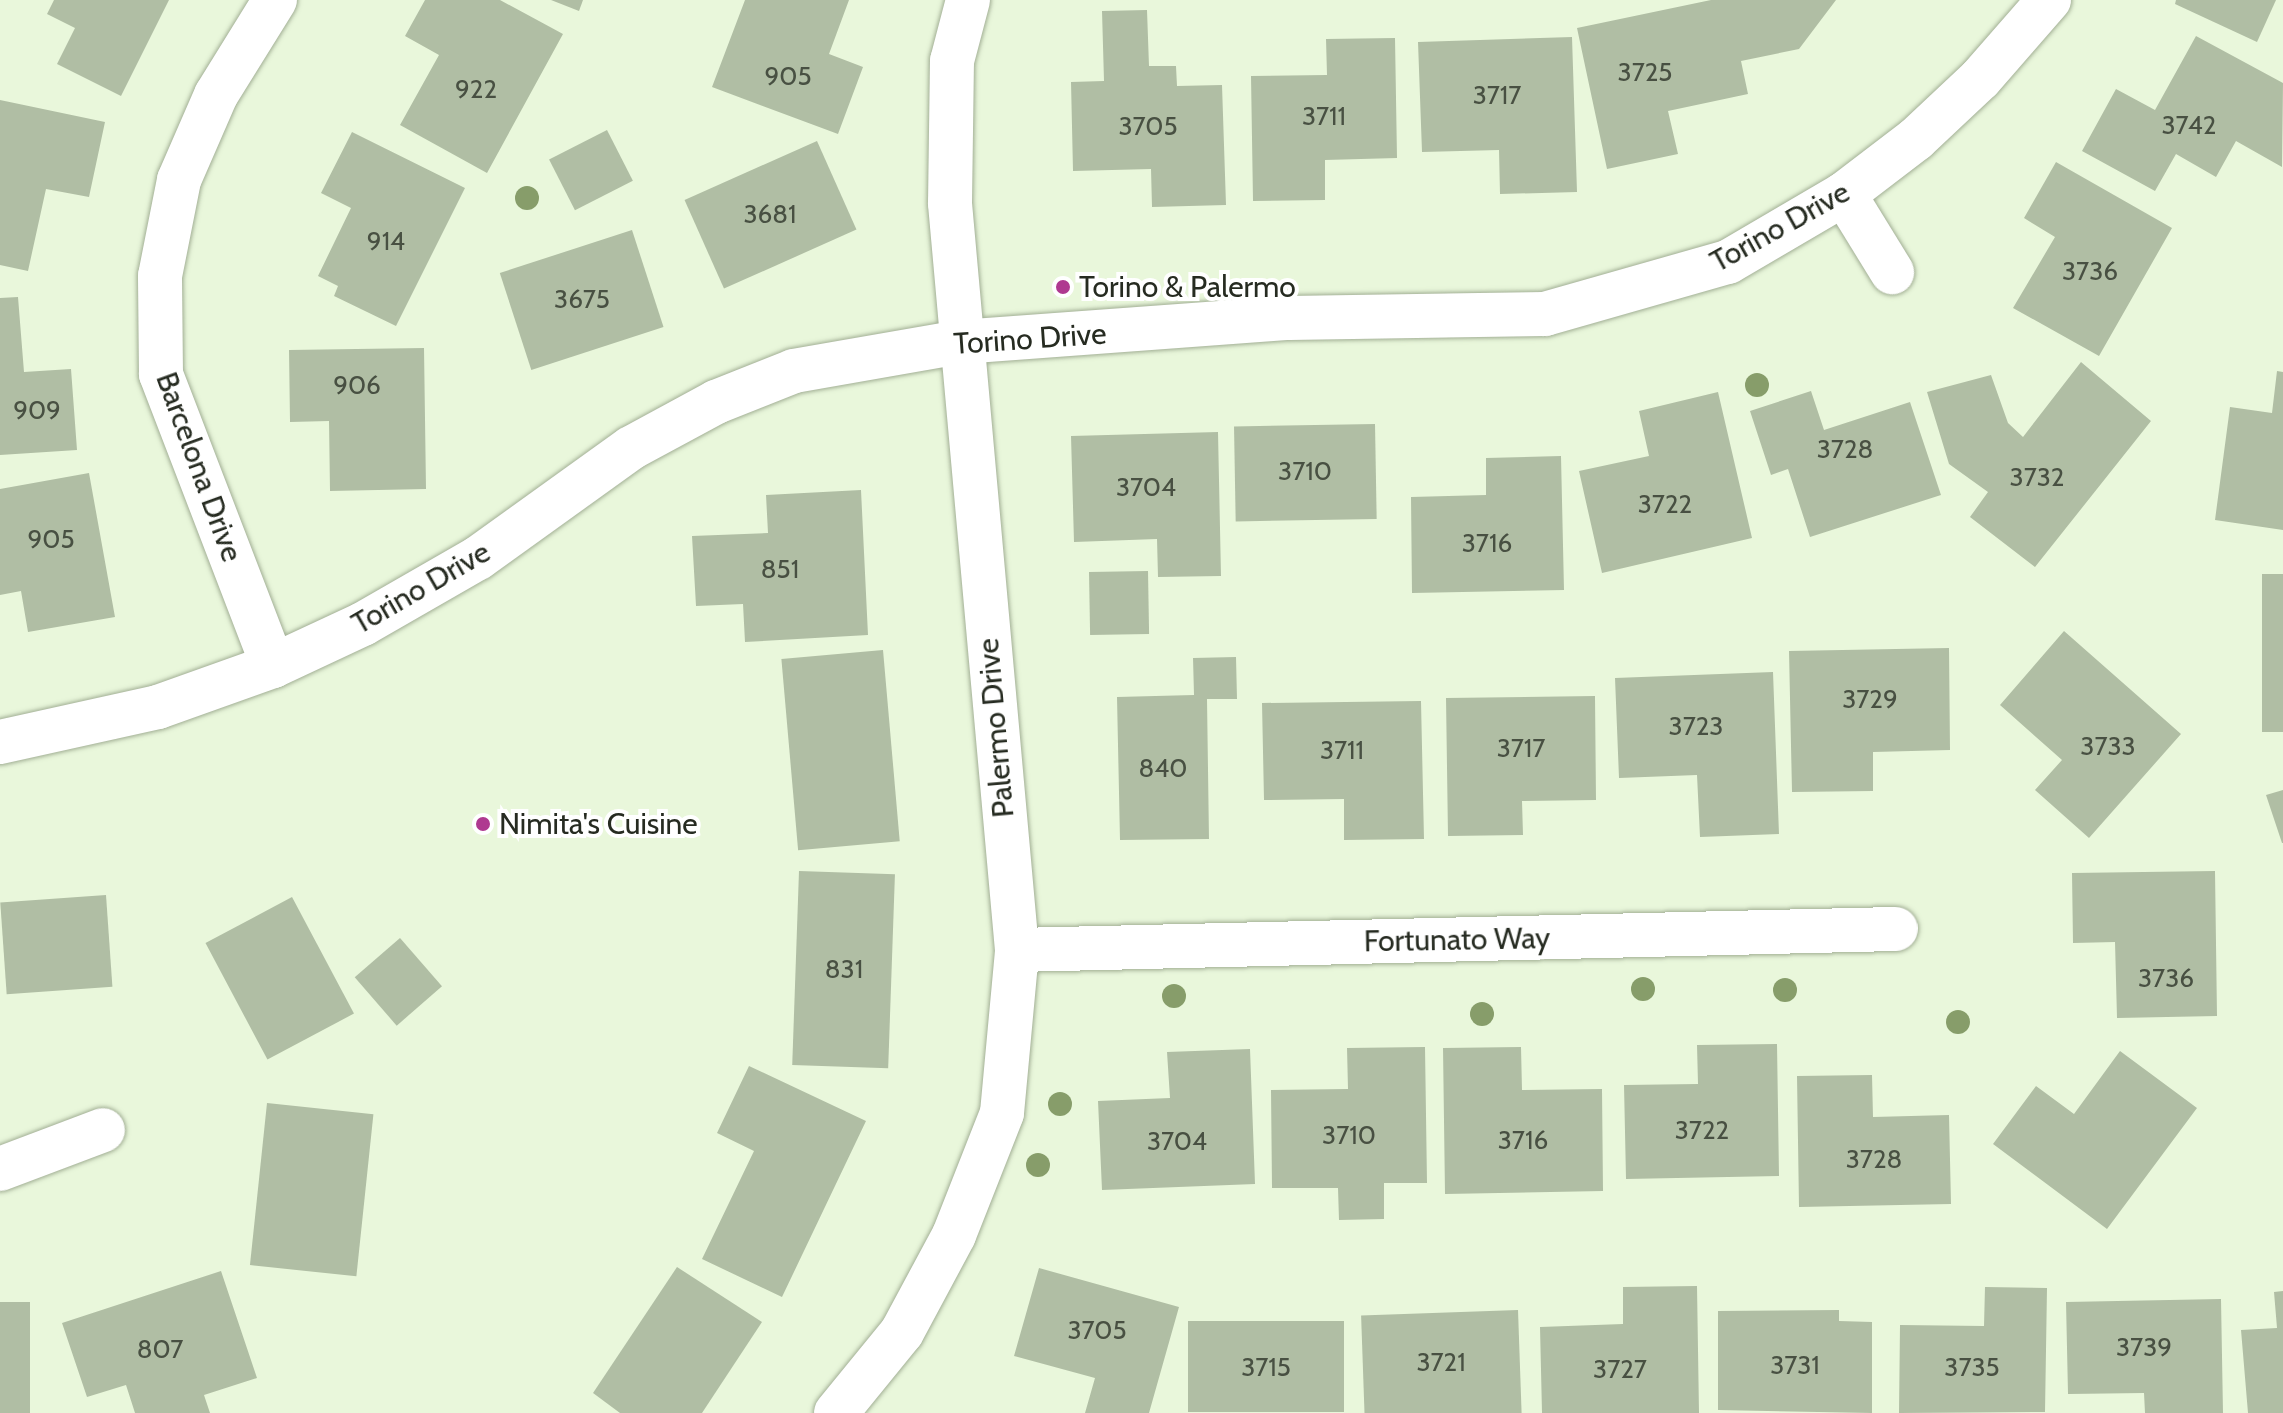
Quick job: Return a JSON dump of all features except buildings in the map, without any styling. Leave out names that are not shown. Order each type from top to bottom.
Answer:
[{"type":"street","name":"Barcelona Drive","points":[[273,666],[161,374],[160,276],[179,180],[216,95],[275,0]]},
{"type":"street","name":"Palermo Drive","points":[[849,1409],[902,1332],[954,1235],[1002,1113],[1017,950],[960,342],[950,203],[952,61],[968,0]]},
{"type":"street","name":"Torino Drive","points":[[0,742],[158,707],[273,666],[363,624],[478,558],[631,448],[716,402],[794,371],[960,342],[1289,318],[1545,314],[1728,262],[1844,194],[1916,139],[1980,79],[2049,0]]},
{"type":"street","points":[[1844,194],[1892,272]]},
{"type":"street","name":"Fortunato Way","points":[[1017,950],[1896,929]]},
{"type":"street","points":[[0,1169],[103,1130]]},
{"type":"place","name":"Torino & Palermo","points":[[1063,287]]},
{"type":"place","name":"Nimita's Cuisine","points":[[483,824]]}]
